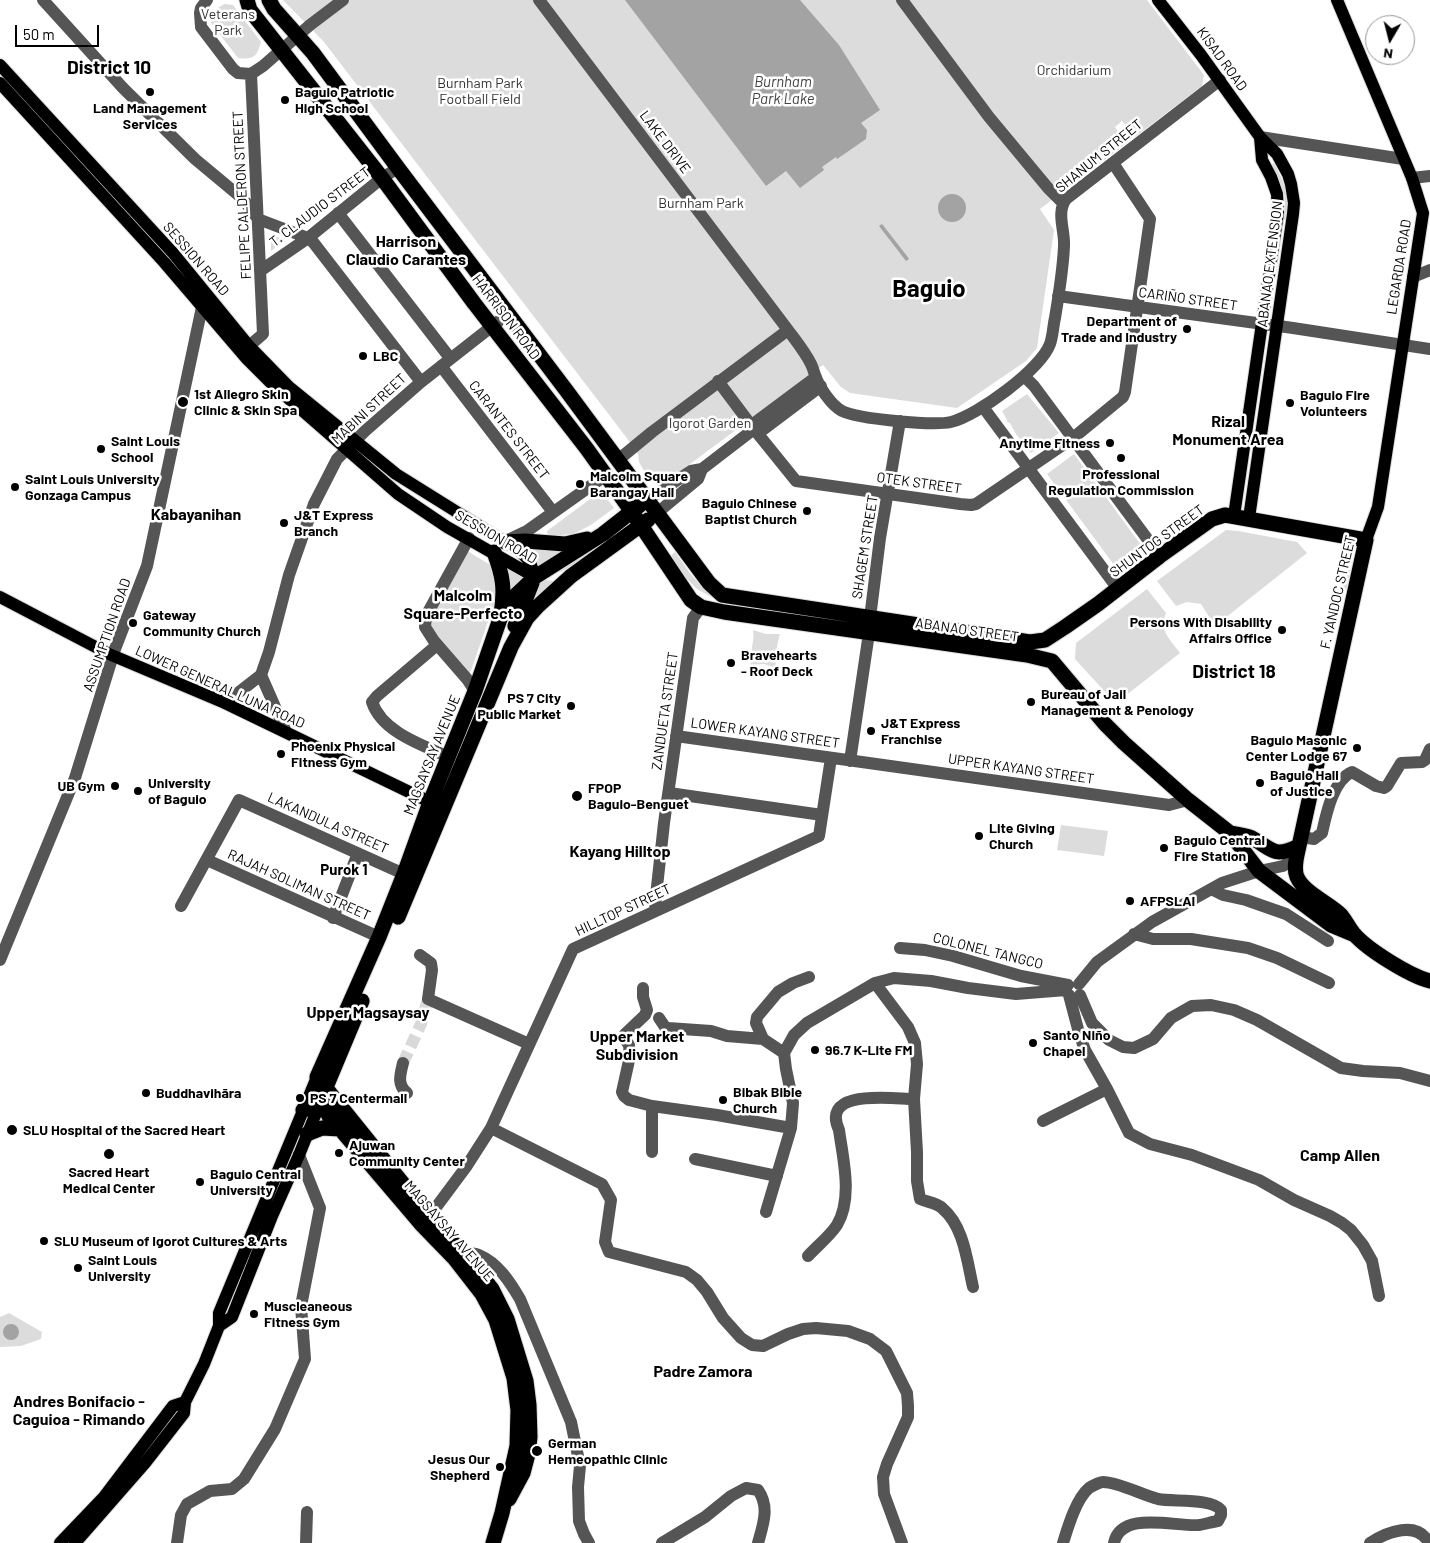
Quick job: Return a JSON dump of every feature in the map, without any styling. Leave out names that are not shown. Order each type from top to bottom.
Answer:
[{"type":"highway","name":"HARRISON ROAD","points":[[247,0],[250,10],[280,50],[382,178],[632,512]]},
{"type":"highway","name":"HARRISON ROAD","points":[[269,0],[274,9],[313,53],[647,500]]},
{"type":"highway","name":"MAGSAYSAY AVENUE","points":[[318,1099],[430,802],[475,691],[501,616],[516,595],[535,576],[603,534],[647,500]]},
{"type":"highway","name":"ABANAO STREET","points":[[647,500],[709,584],[722,595],[870,618],[1052,661]]},
{"type":"highway","points":[[632,512],[691,600],[702,607]]},
{"type":"highway","points":[[318,1099],[435,831],[511,647],[528,618],[538,606],[572,576],[657,513]]},
{"type":"highway","name":"SHUNTOG STREET","points":[[1030,642],[1045,640],[1065,627],[1212,519],[1225,515],[1366,540]]},
{"type":"highway","points":[[501,616],[504,594],[500,547],[525,541],[565,544],[603,534]]},
{"type":"highway","name":"F. YANDOC STREET","points":[[1299,847],[1366,540]]},
{"type":"highway","points":[[511,647],[515,627],[535,576],[572,576]]},
{"type":"highway","name":"ABANAO STREET","points":[[702,607],[724,612],[869,633],[1030,642]]},
{"type":"highway","name":"SHUNTOG STREET","points":[[1052,661],[1054,646],[1065,627]]},
{"type":"highway","points":[[1052,661],[1105,724],[1188,800],[1230,833],[1259,871],[1331,925],[1355,936],[1402,969],[1428,981]]},
{"type":"highway","points":[[1230,833],[1242,834],[1252,838],[1278,853],[1299,847],[1296,866],[1298,877],[1306,888],[1341,915],[1355,936]]},
{"type":"highway","name":"MAGSAYSAY AVENUE","points":[[318,1099],[344,1123],[425,1220],[492,1289],[507,1319],[520,1382],[517,1446],[502,1513],[493,1543]]},
{"type":"highway","name":"MAGSAYSAY AVENUE","points":[[318,1099],[344,1123]]},
{"type":"highway","points":[[307,1134],[344,1123]]},
{"type":"main road","name":"KISAD ROAD","points":[[1158,0],[1220,80],[1260,137]]},
{"type":"main road","name":"LEGARDA ROAD","points":[[1337,0],[1412,178],[1423,213],[1403,345]]},
{"type":"main road","name":"SESSION ROAD","points":[[0,65],[173,254],[249,346],[398,494],[447,527],[469,538],[521,552],[530,562],[535,576]]},
{"type":"main road","name":"SESSION ROAD","points":[[0,83],[164,262],[247,359],[273,385],[350,445],[455,513],[500,547]]},
{"type":"main road","name":"ABANAO EXTENSION","points":[[1242,517],[1248,423],[1277,222],[1277,194],[1262,160],[1260,137]]},
{"type":"main road","name":"ABANAO EXTENSION","points":[[1242,517],[1263,426],[1293,214],[1293,194],[1288,174],[1277,154],[1260,137]]},
{"type":"main road","points":[[1277,222],[1292,225]]},
{"type":"main road","name":"F. YANDOC STREET","points":[[1366,540],[1378,507],[1403,345]]},
{"type":"main road","points":[[1248,423],[1263,426]]},
{"type":"main road","name":"LOWER GENERAL LUNA ROAD","points":[[0,596],[112,655],[225,703],[430,802]]},
{"type":"main road","points":[[220,1326],[232,1317],[272,1216],[299,1155],[318,1099]]},
{"type":"main road","points":[[75,1543],[111,1503],[184,1413],[185,1402],[220,1326],[219,1313],[318,1099]]},
{"type":"main road","points":[[60,1543],[104,1497],[174,1406],[185,1402]]},
{"type":"street","points":[[43,0],[123,88],[195,159],[243,199],[258,219],[308,238],[313,242],[421,382]]},
{"type":"street","points":[[207,0],[201,8],[201,27],[233,69],[238,73],[251,74],[343,0]]},
{"type":"street","name":"LAKE DRIVE","points":[[539,0],[788,330],[812,365],[819,382]]},
{"type":"street","points":[[902,0],[989,117],[1048,188],[1063,203]]},
{"type":"street","name":"FELIPE CALDERON STREET","points":[[249,346],[264,334],[251,74]]},
{"type":"street","name":"SHANUM STREET","points":[[819,382],[828,399],[841,410],[851,414],[900,421],[949,422],[972,414],[983,407],[1024,376],[1048,350],[1058,296],[1064,245],[1060,212],[1063,203],[1220,80]]},
{"type":"street","points":[[1260,137],[1404,159]]},
{"type":"street","name":"OTEK STREET","points":[[718,381],[796,481],[971,505],[984,500],[1073,438],[1123,397],[1125,392],[1150,219],[1113,163]]},
{"type":"street","name":"T. CLAUDIO STREET","points":[[260,271],[308,238],[382,178],[398,168]]},
{"type":"street","points":[[1412,178],[1430,176]]},
{"type":"street","name":"CARANTES STREET","points":[[338,213],[553,512]]},
{"type":"street","points":[[1413,277],[1430,270]]},
{"type":"street","name":"CARIÑO STREET","points":[[1058,296],[1430,349]]},
{"type":"street","name":"ASSUMPTION ROAD","points":[[0,960],[75,778],[112,655],[116,649],[146,566],[202,306]]},
{"type":"street","name":"MABINI STREET","points":[[261,675],[289,576],[314,504],[337,459],[350,445],[421,382],[508,313]]},
{"type":"street","points":[[618,460],[718,381],[788,330]]},
{"type":"street","points":[[1024,376],[1034,386],[1160,556]]},
{"type":"street","points":[[647,500],[691,472],[702,469],[754,429],[764,429],[819,382]]},
{"type":"street","points":[[983,407],[1118,589]]},
{"type":"street","name":"SHAGEM STREET","points":[[870,618],[880,538],[900,421]]},
{"type":"street","points":[[657,513],[698,479],[702,469]]},
{"type":"street","points":[[500,547],[527,531],[606,475]]},
{"type":"street","points":[[469,538],[426,616],[425,627],[437,645],[475,691]]},
{"type":"street","name":"ZANDUETA STREET","points":[[657,910],[655,906],[693,618],[702,607]]},
{"type":"street","points":[[850,761],[869,633]]},
{"type":"street","points":[[437,645],[372,702],[375,711],[386,724],[399,734],[449,757]]},
{"type":"street","points":[[225,703],[261,675],[286,732]]},
{"type":"street","name":"LOWER KAYANG STREET","points":[[676,736],[850,761]]},
{"type":"street","points":[[766,1212],[791,1128],[793,1103],[784,1054],[794,1035],[807,1023],[875,983],[894,978],[930,981],[1016,994],[1072,990],[1097,962],[1152,922],[1222,883],[1259,871],[1283,866],[1299,847],[1322,833],[1330,801],[1346,774],[1352,772],[1376,786],[1384,788],[1402,763],[1422,762],[1425,760],[1430,749]]},
{"type":"street","name":"HILLTOP STREET","points":[[425,1220],[466,1167],[491,1128],[573,949],[819,836],[831,758]]},
{"type":"street","name":"UPPER KAYANG STREET","points":[[850,761],[1169,805],[1188,800]]},
{"type":"street","points":[[669,793],[822,815]]},
{"type":"street","name":"LAKANDULA STREET","points":[[206,860],[239,800],[404,874]]},
{"type":"street","points":[[333,918],[358,853]]},
{"type":"street","points":[[181,906],[206,860]]},
{"type":"street","name":"RAJAH SOLIMAN STREET","points":[[206,860],[379,937]]},
{"type":"street","points":[[1210,889],[1223,895],[1246,900],[1286,914],[1328,940]]},
{"type":"street","points":[[1134,934],[1153,939],[1191,938],[1248,948],[1277,958],[1329,983]]},
{"type":"street","name":"COLONEL TANGCO","points":[[900,948],[925,950],[953,956],[1072,990]]},
{"type":"street","points":[[420,955],[431,962],[432,970],[428,999],[529,1044]]},
{"type":"street","points":[[763,1039],[756,1023],[757,1017],[763,1008],[778,992],[793,983],[809,977]]},
{"type":"street","points":[[875,983],[908,1027],[915,1043],[917,1064],[914,1099],[920,1199],[941,1207],[953,1221],[964,1246],[973,1287]]},
{"type":"street","points":[[643,988],[643,997],[647,1010],[645,1015],[625,1034],[624,1038],[629,1045],[630,1056],[622,1092],[624,1096],[629,1100],[652,1106],[791,1128]]},
{"type":"street","points":[[1072,990],[1092,1023],[1109,1040],[1123,1047],[1134,1048],[1153,1039],[1171,1018],[1192,1006],[1211,1005],[1234,1010],[1257,1020],[1341,1068],[1363,1071],[1400,1072],[1430,1081]]},
{"type":"street","points":[[1072,990],[1079,1034],[1085,1050],[1107,1089],[1128,1133],[1150,1144],[1192,1155],[1259,1180],[1294,1200],[1342,1223],[1363,1245],[1372,1261],[1379,1296]]},
{"type":"street","points":[[659,1018],[665,1027],[668,1028],[711,1031],[727,1036],[763,1039],[784,1054]]},
{"type":"street","points":[[403,1064],[400,1073],[400,1084],[407,1093]]},
{"type":"street","points":[[1043,1121],[1107,1089]]},
{"type":"street","points":[[808,1256],[837,1225],[843,1213],[846,1177],[839,1130],[836,1123],[838,1110],[842,1105],[852,1100],[876,1098],[914,1099]]},
{"type":"street","points":[[652,1106],[652,1152]]},
{"type":"street","points":[[491,1128],[602,1184],[612,1200],[605,1242],[609,1252],[686,1272],[697,1280],[707,1292],[723,1318],[736,1333],[752,1345],[763,1346],[788,1334],[803,1329],[816,1328],[840,1330],[856,1334],[870,1339],[886,1351],[907,1393],[908,1417],[883,1477],[884,1494],[902,1543]]},
{"type":"street","points":[[177,1543],[181,1514],[187,1504],[210,1492],[232,1489],[244,1479],[275,1428],[304,1360],[301,1306],[320,1208],[299,1155]]},
{"type":"street","points":[[695,1159],[777,1176]]},
{"type":"street","points":[[458,1256],[478,1254],[492,1264],[509,1280],[531,1323],[571,1422],[580,1466],[579,1521],[589,1543]]},
{"type":"street","points":[[1063,1543],[1080,1498],[1089,1488],[1102,1482],[1115,1484],[1159,1499],[1217,1505],[1221,1510],[1218,1521],[1198,1525],[1144,1522],[1131,1524],[1120,1532],[1114,1543]]},
{"type":"street","points":[[662,1543],[705,1517],[731,1496],[746,1488],[758,1490],[763,1496],[766,1506],[758,1543]]},
{"type":"street","points":[[306,1543],[307,1512]]},
{"type":"street","points":[[1370,1543],[1392,1531],[1406,1530],[1419,1532],[1430,1543]]},
{"type":"green space","name":"Burnham Park","points":[[283,0],[1147,0],[1204,75],[1202,86],[1135,137],[1122,121],[1115,127],[1127,143],[1040,209],[1054,230],[1037,348],[1026,361],[957,408],[850,393],[841,387],[823,365],[662,485],[657,485],[650,481],[639,462],[638,454],[626,437],[324,42]]},
{"type":"green space","name":"Veterans Park","points":[[225,4],[233,5],[261,42],[258,51],[251,58],[238,58],[211,23],[215,11]]},
{"type":"green space","points":[[1274,163],[1284,184],[1288,199],[1285,220],[1284,197],[1279,179],[1271,165]]},
{"type":"green space","points":[[271,234],[285,240],[271,251]]},
{"type":"green space","points":[[1027,394],[1059,433],[1031,453],[1010,423],[1007,422],[1002,411]]},
{"type":"green space","points":[[1074,454],[1144,549],[1117,569],[1047,474]]},
{"type":"green space","points":[[601,491],[614,508],[591,525],[573,534],[548,536],[547,531]]},
{"type":"green space","points":[[1226,530],[1297,542],[1307,553],[1215,626],[1201,604],[1187,602],[1176,606],[1157,581]]},
{"type":"green space","points":[[614,534],[616,535],[567,569],[560,572],[553,571]]},
{"type":"green space","points":[[525,546],[543,550],[568,551],[538,568]]},
{"type":"green space","points":[[464,549],[492,566],[496,577],[496,598],[467,679],[434,641],[426,616]]},
{"type":"green space","points":[[675,552],[692,576],[715,599],[697,589],[687,579],[670,556]]},
{"type":"green space","points":[[504,563],[527,577],[507,600]]},
{"type":"green space","points":[[1348,567],[1351,567],[1346,591],[1341,582],[1342,573],[1347,574]]},
{"type":"green space","points":[[541,580],[558,581],[525,613],[536,584]]},
{"type":"green space","points":[[1147,589],[1166,613],[1164,619],[1165,630],[1169,639],[1180,653],[1120,700],[1114,694],[1107,694],[1075,659],[1076,643]]},
{"type":"green space","points":[[753,630],[766,634],[780,634],[776,651],[776,668],[764,664],[750,665]]},
{"type":"green space","points":[[1061,825],[1108,831],[1104,856],[1057,850]]},
{"type":"green space","points":[[9,1313],[42,1332],[41,1339],[21,1346],[0,1347],[0,1317]]},
{"type":"water","name":"Burnham Park Lake","points":[[625,0],[800,0],[839,45],[880,110],[861,123],[867,130],[866,139],[822,167],[824,170],[800,188],[786,171],[766,186]]},
{"type":"water","points":[[952,194],[962,198],[966,208],[962,218],[952,222],[942,218],[938,208],[942,198]]},
{"type":"water","points":[[882,224],[909,259],[906,261],[879,226]]},
{"type":"water","points":[[11,1324],[17,1326],[19,1332],[17,1338],[11,1340],[5,1338],[3,1332],[5,1326]]},
{"type":"tunnel","points":[[403,1063],[421,1024],[428,999]]},
{"type":"place","name":"Land Management Services","points":[[150,92]]},
{"type":"place","name":"Baguio Patriotic High School","points":[[285,100]]},
{"type":"place","name":"Department of Trade and Industry","points":[[1187,329]]},
{"type":"place","name":"LBC","points":[[363,356]]},
{"type":"place","name":"1st Allegro Skin Clinic & Skin Spa","points":[[183,402]]},
{"type":"place","name":"Baguio Fire Volunteers","points":[[1290,403]]},
{"type":"place","name":"Anytime Fitness","points":[[1110,443]]},
{"type":"place","name":"Saint Louis School","points":[[101,449]]},
{"type":"place","name":"Professional Regulation Commission","points":[[1121,458]]},
{"type":"place","name":"Malcolm Square Barangay Hall","points":[[580,484]]},
{"type":"place","name":"Saint Louis University Gonzaga Campus","points":[[15,487]]},
{"type":"place","name":"Baguio Chinese Baptist Church","points":[[807,511]]},
{"type":"place","name":"J&T Express Branch","points":[[284,523]]},
{"type":"place","name":"Gateway Community Church","points":[[133,623]]},
{"type":"place","name":"Persons With Disability Affairs Office","points":[[1282,630]]},
{"type":"place","name":"Bravehearts - Roof Deck","points":[[731,663]]},
{"type":"place","name":"Bureau of Jail Management & Penology","points":[[1031,702]]},
{"type":"place","name":"PS 7 City Public Market","points":[[571,706]]},
{"type":"place","name":"J&T Express Franchise","points":[[871,731]]},
{"type":"place","name":"Baguio Masonic Center Lodge 67","points":[[1357,748]]},
{"type":"place","name":"Phoenix Physical Fitness Gym","points":[[281,754]]},
{"type":"place","name":"Baguio Hall of Justice","points":[[1260,783]]},
{"type":"place","name":"UB Gym","points":[[115,786]]},
{"type":"place","name":"University of Baguio","points":[[138,791]]},
{"type":"place","name":"FPOP Baguio-Benguet","points":[[577,796]]},
{"type":"place","name":"Lite Giving Church","points":[[979,836]]},
{"type":"place","name":"Baguio Central Fire Station","points":[[1164,848]]},
{"type":"place","name":"AFPSLAI","points":[[1130,901]]},
{"type":"place","name":"Santo Niño Chapel","points":[[1033,1043]]},
{"type":"place","name":"96.7 K-Lite FM","points":[[815,1050]]},
{"type":"place","name":"Buddhavihāra","points":[[146,1093]]},
{"type":"place","name":"PS 7 Centermall","points":[[300,1098]]},
{"type":"place","name":"Bibak Bible Church","points":[[723,1100]]},
{"type":"place","name":"SLU Hospital of the Sacred Heart","points":[[12,1130]]},
{"type":"place","name":"Ajuwan Community Center","points":[[339,1153]]},
{"type":"place","name":"Sacred Heart Medical Center","points":[[109,1154]]},
{"type":"place","name":"Baguio Central University","points":[[200,1182]]},
{"type":"place","name":"SLU Museum of Igorot Cultures & Arts","points":[[44,1241]]},
{"type":"place","name":"Saint Louis University","points":[[78,1268]]},
{"type":"place","name":"Muscleaneous Fitness Gym","points":[[254,1314]]},
{"type":"place","name":"German Hemeopathic Clinic","points":[[537,1451]]},
{"type":"place","name":"Jesus Our Shepherd","points":[[500,1467]]},
{"type":"district","name":"District 10","points":[[109,68]]},
{"type":"district","name":"Harrison Claudio Carantes","points":[[406,251]]},
{"type":"district","name":"Baguio","points":[[929,289]]},
{"type":"district","name":"Rizal Monument Area","points":[[1228,431]]},
{"type":"district","name":"Kabayanihan","points":[[196,515]]},
{"type":"district","name":"Malcolm Square-Perfecto","points":[[463,605]]},
{"type":"district","name":"District 18","points":[[1234,672]]},
{"type":"district","name":"Kayang Hilltop","points":[[620,852]]},
{"type":"district","name":"Purok 1","points":[[344,870]]},
{"type":"district","name":"Upper Magsaysay","points":[[368,1013]]},
{"type":"district","name":"Upper Market Subdivision","points":[[637,1046]]},
{"type":"district","name":"Camp Allen","points":[[1340,1156]]},
{"type":"district","name":"Padre Zamora","points":[[703,1372]]},
{"type":"district","name":"Andres Bonifacio - Caguioa - Rimando","points":[[79,1411]]},
{"type":"park label","name":"Orchidarium","points":[[1074,70]]},
{"type":"park label","name":"Burnham Park Football Field","points":[[480,92]]},
{"type":"park label","name":"Igorot Garden","points":[[710,423]]}]
